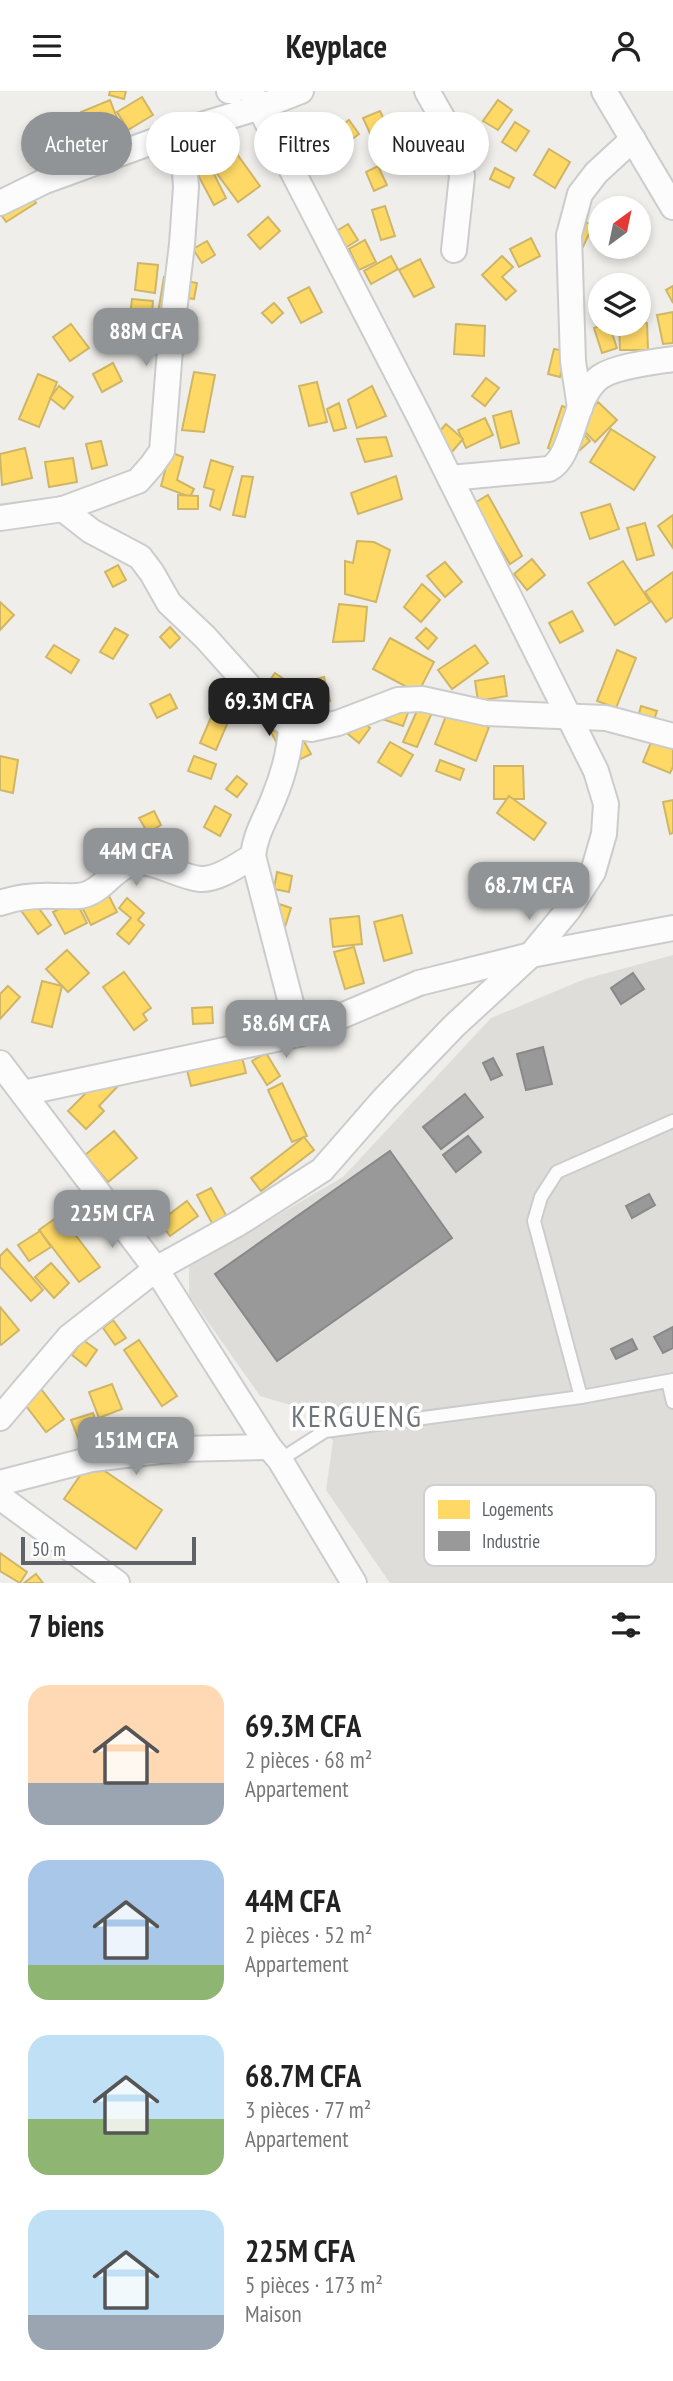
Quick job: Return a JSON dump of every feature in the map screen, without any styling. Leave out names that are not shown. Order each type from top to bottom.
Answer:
[{"type":"street","points":[[226,112],[256,99],[301,91]]},
{"type":"street","points":[[427,91],[452,135],[462,176],[454,250]]},
{"type":"street","points":[[604,91],[673,207]]},
{"type":"street","points":[[0,1418],[69,1337],[156,1269],[239,1223],[322,1170],[384,1099],[454,1026],[531,955],[569,909],[593,872],[604,834],[606,804],[596,771],[256,99]]},
{"type":"street","points":[[580,408],[573,361],[569,235],[580,194],[596,173],[633,139]]},
{"type":"street","points":[[0,203],[45,181],[146,144]]},
{"type":"street","points":[[0,518],[63,509],[138,481],[162,451],[182,244],[185,175]]},
{"type":"street","points":[[450,478],[549,469],[557,465],[563,457],[572,427],[589,389],[599,378],[610,372],[673,359]]},
{"type":"street","points":[[63,509],[91,531],[139,557],[152,573],[169,603],[205,637],[273,713],[291,726],[311,729],[338,723],[398,700],[422,698],[486,713],[606,718],[673,736]]},
{"type":"street","points":[[291,726],[290,752],[274,799],[255,839],[253,856],[299,1034]]},
{"type":"street","points":[[0,904],[30,895],[80,896],[97,891],[117,872],[134,863],[155,865],[174,873],[202,879],[223,873],[253,856]]},
{"type":"street","points":[[23,1093],[299,1034],[419,983],[531,955],[673,928]]},
{"type":"street","points":[[0,1063],[156,1269],[354,1583]]},
{"type":"street","points":[[0,1483],[92,1459],[177,1449],[274,1453]]},
{"type":"street","points":[[0,1497],[117,1583]]},
{"type":"lane","points":[[582,1397],[534,1221],[541,1198],[557,1172],[673,1121]]},
{"type":"lane","points":[[274,1453],[325,1431],[582,1397],[670,1381],[673,1402]]},
{"type":"shaded area","points":[[673,955],[673,1583],[390,1583],[326,1490],[333,1441],[310,1411],[260,1396],[189,1295],[189,1267],[343,1177],[491,1018],[585,979]]},
{"type":"building: Logements","points":[[110,91],[126,91],[124,99],[109,95]]},
{"type":"building: Logements","points":[[272,94],[285,112],[275,112]]},
{"type":"building: Logements","points":[[142,97],[151,112],[146,112],[146,119],[132,128],[132,112],[117,112]]},
{"type":"building: Logements","points":[[110,100],[115,112],[81,112]]},
{"type":"building: Logements","points":[[498,100],[512,110],[498,130],[489,125],[489,113]]},
{"type":"building: Logements","points":[[368,116],[368,129],[363,118]]},
{"type":"building: Logements","points":[[515,122],[529,131],[516,151],[502,142]]},
{"type":"building: Logements","points":[[549,149],[570,162],[555,188],[534,175]]},
{"type":"building: Logements","points":[[240,158],[260,186],[238,202],[218,175],[240,175]]},
{"type":"building: Logements","points":[[495,168],[514,178],[509,188],[490,179]]},
{"type":"building: Logements","points":[[368,171],[368,175],[382,175],[387,185],[374,191],[366,172]]},
{"type":"building: Logements","points":[[198,175],[214,175],[226,198],[214,205]]},
{"type":"building: Logements","points":[[22,181],[36,203],[6,222],[0,213]]},
{"type":"building: Logements","points":[[385,206],[395,236],[381,240],[372,210]]},
{"type":"building: Logements","points":[[268,217],[280,231],[260,249],[248,235]]},
{"type":"building: Logements","points":[[578,219],[588,223],[588,236],[583,247],[568,240]]},
{"type":"building: Logements","points":[[348,224],[358,240],[345,248],[335,232]]},
{"type":"building: Logements","points":[[531,238],[540,256],[519,267],[510,249]]},
{"type":"building: Logements","points":[[365,240],[376,262],[359,270],[349,249]]},
{"type":"building: Logements","points":[[207,241],[215,255],[202,263],[193,249]]},
{"type":"building: Logements","points":[[391,256],[398,269],[371,284],[364,271]]},
{"type":"building: Logements","points":[[502,256],[513,267],[502,277],[516,291],[506,300],[482,275]]},
{"type":"building: Logements","points":[[420,259],[434,287],[414,297],[399,270]]},
{"type":"building: Logements","points":[[138,263],[158,265],[155,293],[135,290]]},
{"type":"building: Logements","points":[[164,277],[197,283],[194,299],[182,297],[175,334],[155,331]]},
{"type":"building: Logements","points":[[673,286],[673,303],[666,290]]},
{"type":"building: Logements","points":[[309,287],[322,312],[301,323],[288,298]]},
{"type":"building: Logements","points":[[132,299],[153,301],[149,345],[127,342]]},
{"type":"building: Logements","points":[[274,303],[283,313],[272,323],[262,313]]},
{"type":"building: Logements","points":[[673,312],[673,343],[663,344],[657,315]]},
{"type":"building: Logements","points":[[71,324],[89,348],[70,361],[53,337]]},
{"type":"building: Logements","points":[[456,324],[485,326],[484,356],[454,354]]},
{"type":"building: Logements","points":[[597,336],[613,336],[617,348],[602,353]]},
{"type":"building: Logements","points":[[619,336],[647,336],[648,350],[620,350]]},
{"type":"building: Logements","points":[[554,349],[567,351],[560,377],[548,374]]},
{"type":"building: Logements","points":[[113,363],[122,381],[102,392],[93,374]]},
{"type":"building: Logements","points":[[194,372],[215,375],[204,432],[182,430]]},
{"type":"building: Logements","points":[[38,374],[57,382],[39,427],[19,419]]},
{"type":"building: Logements","points":[[486,378],[499,388],[485,406],[472,396]]},
{"type":"building: Logements","points":[[317,382],[327,422],[309,426],[299,386]]},
{"type":"building: Logements","points":[[59,386],[73,397],[64,409],[50,398]]},
{"type":"building: Logements","points":[[372,386],[386,416],[357,428],[348,400]]},
{"type":"building: Logements","points":[[598,402],[617,420],[595,442],[577,424]]},
{"type":"building: Logements","points":[[339,403],[346,428],[334,431],[327,409]]},
{"type":"building: Logements","points":[[562,406],[578,412],[564,454],[548,448]]},
{"type":"building: Logements","points":[[511,411],[519,443],[501,448],[493,416]]},
{"type":"building: Logements","points":[[485,418],[493,435],[466,448],[458,430]]},
{"type":"building: Logements","points":[[446,424],[463,439],[451,453],[434,438]]},
{"type":"building: Logements","points":[[579,429],[590,441],[580,450],[569,438]]},
{"type":"building: Logements","points":[[611,429],[655,457],[634,490],[590,462]]},
{"type":"building: Logements","points":[[386,437],[392,456],[365,462],[357,439]]},
{"type":"building: Logements","points":[[101,441],[107,465],[92,469],[86,444]]},
{"type":"building: Logements","points":[[25,448],[32,478],[2,485],[0,454]]},
{"type":"building: Logements","points":[[170,452],[183,457],[177,480],[194,489],[190,497],[161,486]]},
{"type":"building: Logements","points":[[73,458],[77,482],[49,487],[45,462]]},
{"type":"building: Logements","points":[[211,460],[233,467],[220,510],[210,506],[214,490],[204,487]]},
{"type":"building: Logements","points":[[242,476],[253,477],[245,517],[233,515]]},
{"type":"building: Logements","points":[[396,476],[402,499],[358,514],[351,493]]},
{"type":"building: Logements","points":[[178,495],[198,496],[198,509],[178,509]]},
{"type":"building: Logements","points":[[488,495],[522,556],[510,564],[473,504]]},
{"type":"building: Logements","points":[[610,504],[619,529],[590,539],[581,513]]},
{"type":"building: Logements","points":[[673,515],[673,548],[658,526]]},
{"type":"building: Logements","points":[[645,523],[654,555],[637,560],[627,528]]},
{"type":"building: Logements","points":[[357,541],[374,542],[390,550],[376,602],[345,594],[345,561],[353,563]]},
{"type":"building: Logements","points":[[532,559],[545,575],[527,590],[514,574]]},
{"type":"building: Logements","points":[[623,561],[650,602],[615,625],[588,583]]},
{"type":"building: Logements","points":[[445,562],[462,582],[445,597],[427,576]]},
{"type":"building: Logements","points":[[118,565],[126,580],[113,587],[105,572]]},
{"type":"building: Logements","points":[[673,572],[673,617],[666,622],[645,592]]},
{"type":"building: Logements","points":[[422,584],[440,600],[421,622],[404,607]]},
{"type":"building: Logements","points":[[0,602],[14,615],[0,630]]},
{"type":"building: Logements","points":[[339,604],[367,607],[364,641],[333,642]]},
{"type":"building: Logements","points":[[572,611],[583,631],[560,643],[549,623]]},
{"type":"building: Logements","points":[[170,627],[180,638],[170,648],[160,637]]},
{"type":"building: Logements","points":[[115,628],[128,635],[113,659],[100,652]]},
{"type":"building: Logements","points":[[426,628],[437,638],[428,649],[416,638]]},
{"type":"building: Logements","points":[[390,638],[434,662],[418,693],[373,669]]},
{"type":"building: Logements","points":[[54,645],[79,660],[71,673],[46,657]]},
{"type":"building: Logements","points":[[475,645],[488,663],[452,689],[438,670]]},
{"type":"building: Logements","points":[[617,650],[636,658],[616,708],[597,701]]},
{"type":"building: Logements","points":[[275,673],[294,686],[275,713],[256,700]]},
{"type":"building: Logements","points":[[504,676],[507,696],[478,701],[475,681]]},
{"type":"building: Logements","points":[[324,677],[330,701],[303,707],[297,684]]},
{"type":"building: Logements","points":[[170,694],[177,708],[157,718],[150,704]]},
{"type":"building: Logements","points":[[412,702],[403,726],[382,719]]},
{"type":"building: Logements","points":[[421,702],[434,708],[417,747],[403,742]]},
{"type":"building: Logements","points":[[641,706],[657,711],[652,726],[637,721]]},
{"type":"building: Logements","points":[[311,711],[318,725],[300,734],[311,754],[288,765],[271,732]]},
{"type":"building: Logements","points":[[448,711],[489,727],[476,761],[435,744]]},
{"type":"building: Logements","points":[[212,715],[228,722],[216,750],[200,743]]},
{"type":"building: Logements","points":[[359,719],[370,728],[359,743],[348,734]]},
{"type":"building: Logements","points":[[656,730],[673,736],[673,767],[670,773],[643,762]]},
{"type":"building: Logements","points":[[390,742],[413,755],[401,776],[378,762]]},
{"type":"building: Logements","points":[[0,756],[18,760],[13,793],[0,790]]},
{"type":"building: Logements","points":[[194,756],[216,764],[211,779],[188,771]]},
{"type":"building: Logements","points":[[440,760],[464,769],[460,780],[436,771]]},
{"type":"building: Logements","points":[[494,766],[523,766],[524,799],[494,799]]},
{"type":"building: Logements","points":[[237,776],[247,784],[237,797],[226,789]]},
{"type":"building: Logements","points":[[509,796],[546,823],[534,840],[497,813]]},
{"type":"building: Logements","points":[[673,800],[673,833],[670,834],[663,802]]},
{"type":"building: Logements","points":[[215,806],[231,815],[220,836],[204,827]]},
{"type":"building: Logements","points":[[154,811],[161,825],[148,833],[139,818]]},
{"type":"building: Logements","points":[[277,872],[292,876],[289,892],[274,889]]},
{"type":"building: Logements","points":[[107,892],[117,912],[91,925],[81,905]]},
{"type":"building: Logements","points":[[127,898],[144,913],[138,920],[144,925],[129,944],[117,934],[131,918],[119,908]]},
{"type":"building: Logements","points":[[264,899],[291,908],[284,930],[257,921]]},
{"type":"building: Logements","points":[[33,900],[51,925],[38,934],[20,909]]},
{"type":"building: Logements","points":[[76,901],[87,923],[65,934],[53,912]]},
{"type":"building: Logements","points":[[402,915],[412,953],[384,961],[374,922]]},
{"type":"building: Logements","points":[[359,916],[362,944],[333,947],[330,919]]},
{"type":"building: Logements","points":[[354,947],[364,983],[345,989],[334,952]]},
{"type":"building: Logements","points":[[67,950],[89,973],[68,992],[46,969]]},
{"type":"building: Logements","points":[[124,972],[151,1008],[143,1014],[147,1020],[134,1030],[103,987]]},
{"type":"building: Logements","points":[[42,981],[62,986],[52,1027],[32,1022]]},
{"type":"building: Logements","points":[[8,986],[20,997],[0,1019],[0,994]]},
{"type":"building: Logements","points":[[212,1007],[213,1023],[193,1024],[192,1008]]},
{"type":"building: Logements","points":[[241,1053],[246,1073],[191,1086],[186,1066]]},
{"type":"building: Logements","points":[[266,1053],[280,1076],[267,1085],[252,1061]]},
{"type":"building: Logements","points":[[99,1067],[118,1086],[99,1106],[104,1111],[86,1129],[68,1111],[85,1094],[79,1087]]},
{"type":"building: Logements","points":[[282,1083],[307,1136],[292,1142],[268,1090]]},
{"type":"building: Logements","points":[[114,1131],[137,1158],[108,1182],[85,1155]]},
{"type":"building: Logements","points":[[304,1137],[314,1150],[261,1191],[251,1178]]},
{"type":"building: Logements","points":[[211,1188],[227,1217],[213,1225],[197,1195]]},
{"type":"building: Logements","points":[[187,1201],[198,1216],[170,1236],[159,1222]]},
{"type":"building: Logements","points":[[60,1215],[100,1267],[79,1282],[39,1230]]},
{"type":"building: Logements","points":[[40,1231],[51,1247],[29,1261],[18,1245]]},
{"type":"building: Logements","points":[[7,1249],[43,1290],[31,1301],[0,1267],[0,1256]]},
{"type":"building: Logements","points":[[51,1263],[69,1283],[54,1298],[35,1277]]},
{"type":"building: Logements","points":[[0,1307],[19,1330],[1,1345],[0,1344]]},
{"type":"building: Logements","points":[[113,1320],[126,1338],[115,1345],[103,1328]]},
{"type":"building: Logements","points":[[83,1340],[97,1350],[86,1366],[72,1355]]},
{"type":"building: Logements","points":[[139,1340],[177,1396],[162,1406],[124,1350]]},
{"type":"building: Logements","points":[[112,1384],[122,1409],[99,1418],[89,1392]]},
{"type":"building: Logements","points":[[38,1385],[64,1419],[46,1432],[20,1398]]},
{"type":"building: Logements","points":[[93,1413],[100,1433],[79,1440],[71,1420]]},
{"type":"building: Logements","points":[[90,1461],[162,1510],[136,1549],[64,1499]]},
{"type":"building: Logements","points":[[0,1553],[27,1572],[20,1583],[0,1571]]},
{"type":"building: Logements","points":[[36,1574],[43,1583],[24,1583]]},
{"type":"building: Industrie","points":[[633,973],[644,989],[621,1004],[611,988]]},
{"type":"building: Industrie","points":[[543,1047],[552,1084],[526,1090],[517,1054]]},
{"type":"building: Industrie","points":[[493,1058],[502,1075],[491,1080],[483,1063]]},
{"type":"building: Industrie","points":[[465,1094],[483,1117],[441,1149],[423,1127]]},
{"type":"building: Industrie","points":[[468,1136],[481,1152],[456,1172],[443,1155]]},
{"type":"building: Industrie","points":[[390,1151],[452,1238],[277,1361],[215,1274]]},
{"type":"building: Industrie","points":[[649,1194],[655,1205],[632,1218],[626,1206]]},
{"type":"building: Industrie","points":[[673,1327],[673,1348],[663,1353],[654,1337]]},
{"type":"building: Industrie","points":[[632,1339],[637,1349],[616,1359],[611,1349]]},
{"type":"district","name":"KERGUENG","points":[[357,1417]]}]
